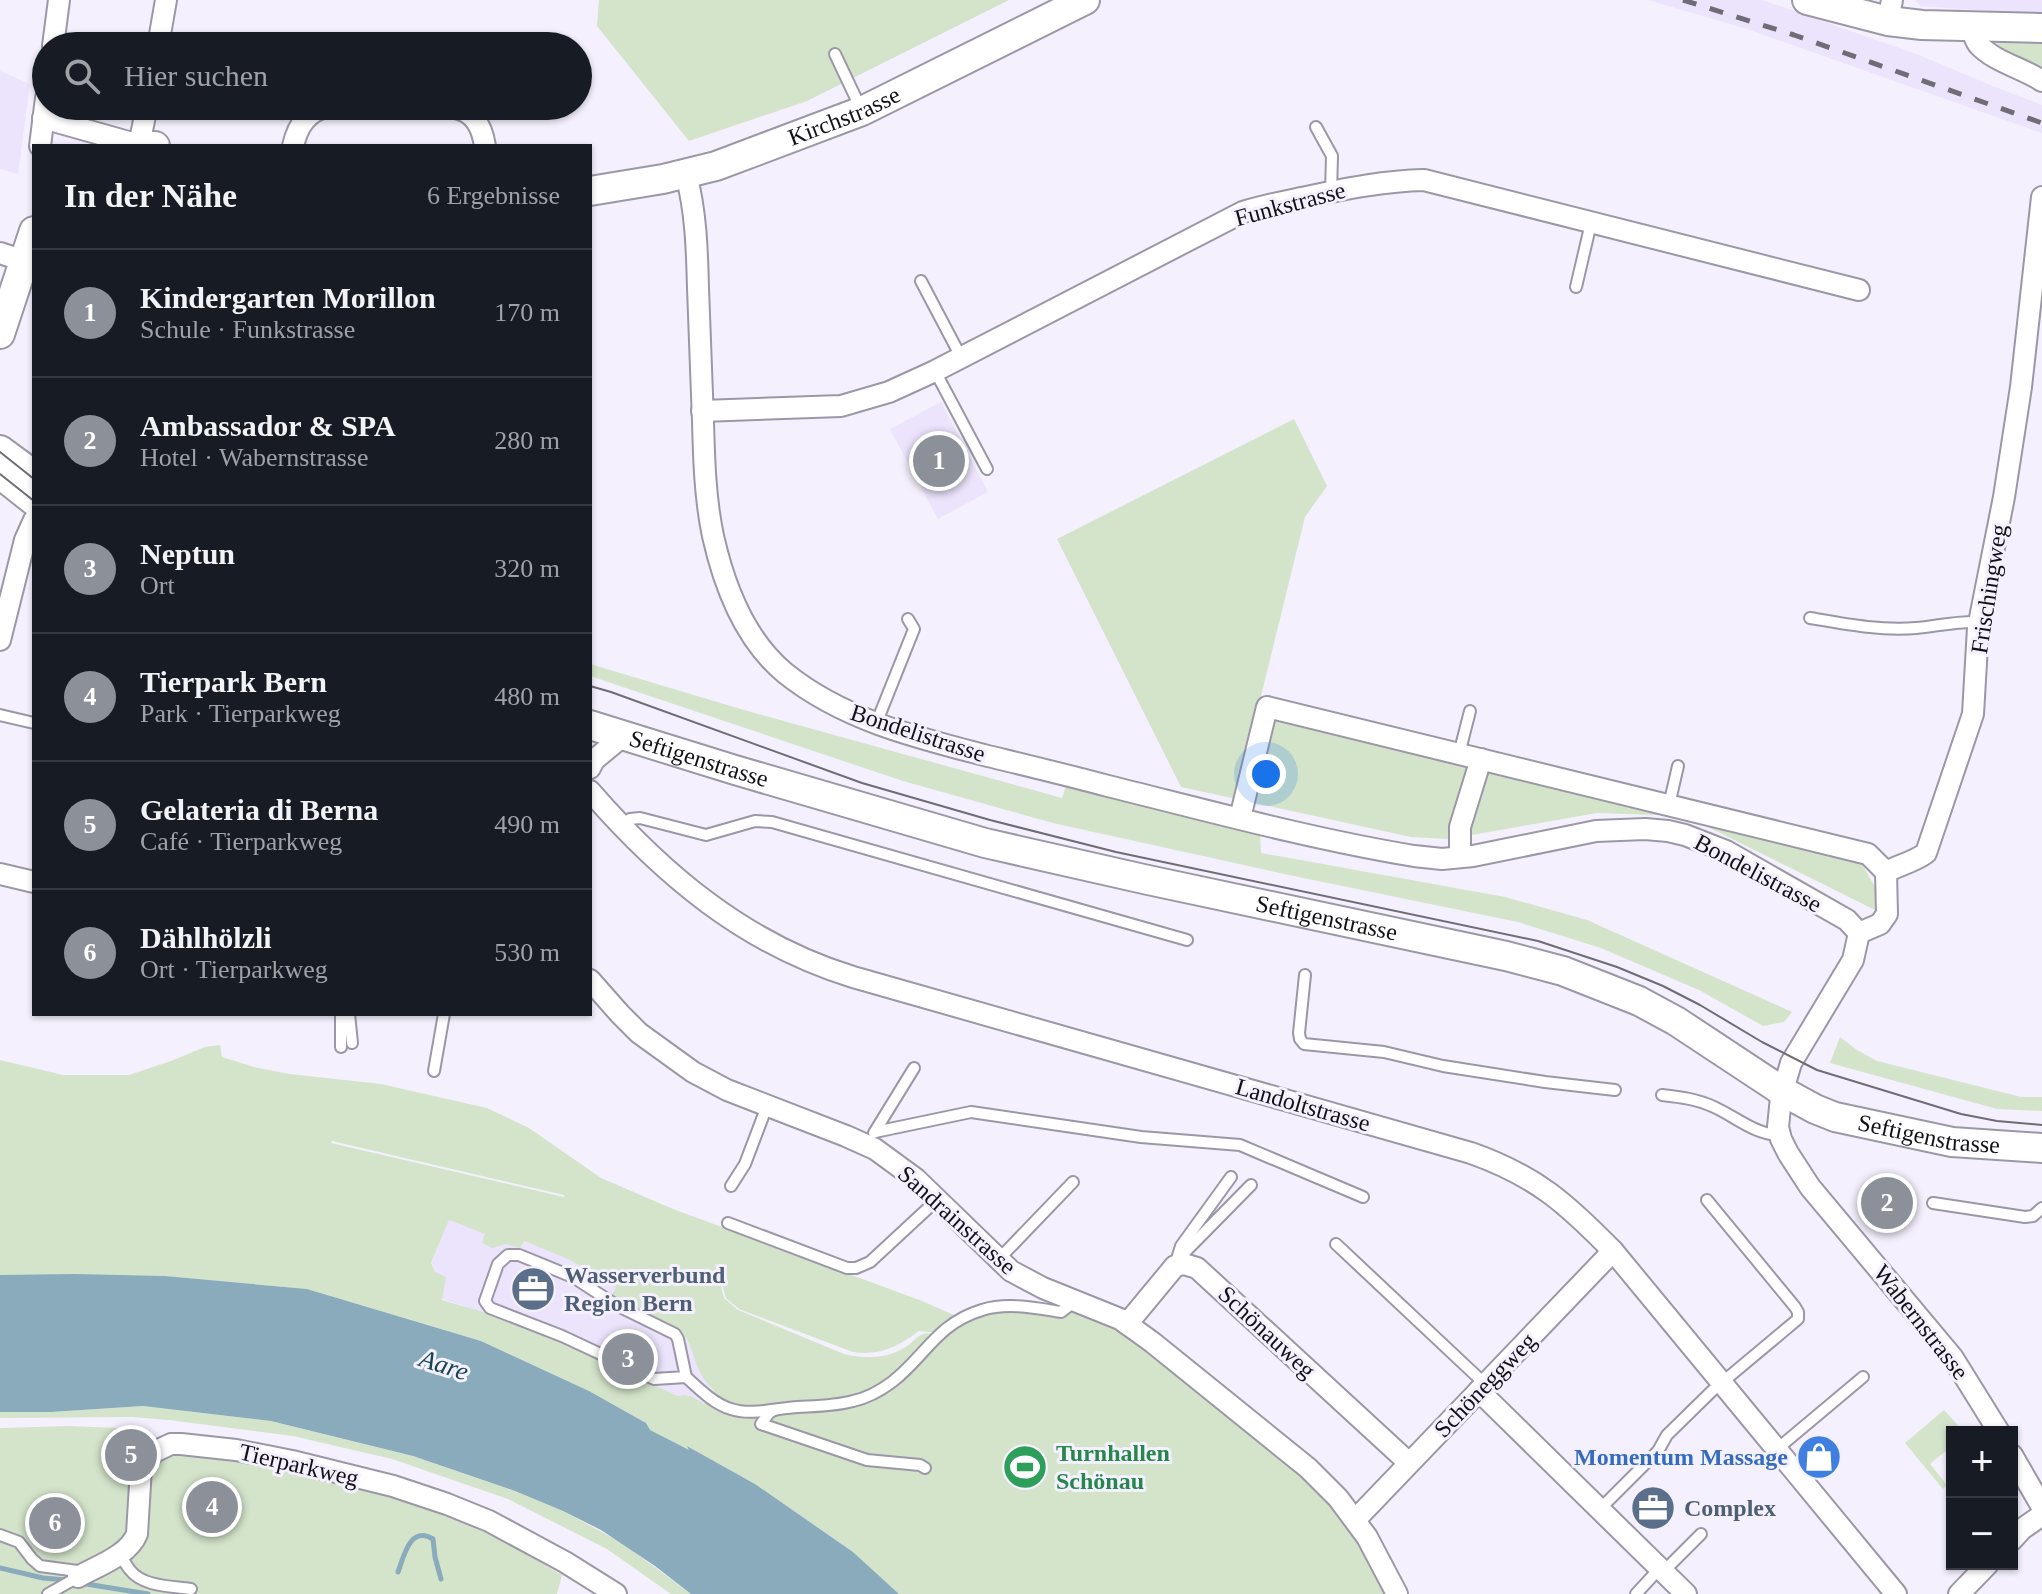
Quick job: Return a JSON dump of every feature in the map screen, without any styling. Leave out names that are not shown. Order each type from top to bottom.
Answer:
[{"type":"main road","name":"Kirchstrasse","points":[[592,191],[686,174],[731,161],[862,111],[1085,0]]},
{"type":"main road","points":[[1807,0],[1890,10],[1922,25],[2042,28]]},
{"type":"main road","points":[[0,334],[12,257],[32,233]]},
{"type":"main road","points":[[0,450],[32,474]]},
{"type":"main road","points":[[0,474],[32,499]]},
{"type":"main road","name":"Seftigenstrasse","points":[[592,726],[985,843],[1494,953],[1563,971],[1623,993],[1676,1021],[1782,1091],[1835,1117],[1952,1142],[2042,1148]]},
{"type":"street","points":[[55,32],[59,0]]},
{"type":"street","points":[[160,32],[166,0]]},
{"type":"street","points":[[1971,25],[1979,45],[1995,57],[2042,81]]},
{"type":"street","points":[[40,144],[43,120]]},
{"type":"street","points":[[74,120],[133,144]]},
{"type":"street","points":[[138,144],[144,120]]},
{"type":"street","points":[[293,144],[303,120]]},
{"type":"street","points":[[474,120],[480,126],[484,144]]},
{"type":"street","name":"Bondelistrasse","points":[[686,174],[696,236],[702,411],[711,525],[724,576],[744,621],[768,656],[794,680],[850,713],[947,745],[1388,852],[1442,859],[1596,831],[1645,829],[1685,835],[1726,851],[1847,920],[1859,933]]},
{"type":"street","name":"Funkstrasse","points":[[702,411],[841,406],[889,392],[1226,220],[1260,207],[1392,181],[1424,180],[1859,290]]},
{"type":"street","name":"Frischingweg","points":[[1886,872],[1926,853],[1973,714],[1979,622],[2004,497],[2021,387],[2042,197]]},
{"type":"street","points":[[0,640],[25,540],[32,524]]},
{"type":"street","name":"Bondelistrasse","points":[[1240,818],[1267,707],[1868,854],[1886,872]]},
{"type":"street","points":[[592,764],[623,736]]},
{"type":"street","points":[[1460,857],[1460,827],[1481,759]]},
{"type":"street","name":"Landoltstrasse","points":[[592,793],[675,878],[726,917],[803,959],[853,977],[1471,1153],[1496,1161],[1527,1177],[1583,1219],[1613,1251],[1896,1594]]},
{"type":"street","points":[[1779,1135],[1782,1091],[1791,1063],[1853,960],[1859,933],[1880,924],[1887,914],[1886,872]]},
{"type":"street","points":[[0,874],[32,882]]},
{"type":"street","name":"Sandrainstrasse","points":[[592,982],[639,1033],[674,1060],[707,1080],[767,1106],[870,1138],[938,1199],[998,1260],[1028,1282],[1127,1324],[1308,1468],[1356,1519],[1397,1594]]},
{"type":"street","name":"Wabernstrasse","points":[[1779,1135],[1810,1187],[1953,1358],[1995,1426]]},
{"type":"street","name":"Schöneggweg","points":[[1356,1519],[1613,1251]]},
{"type":"street","name":"Schönauweg","points":[[1175,1266],[1184,1264],[1200,1270],[1409,1463]]},
{"type":"street","points":[[1127,1324],[1175,1266]]},
{"type":"street","points":[[1482,1388],[1686,1594]]},
{"type":"street","name":"Tierparkweg","points":[[119,1554],[137,1534],[141,1468],[162,1447],[181,1444],[292,1461],[393,1486],[447,1504],[489,1521],[616,1594]]},
{"type":"street","points":[[2018,1465],[2042,1507]]},
{"type":"street","points":[[2018,1533],[2042,1515]]},
{"type":"street","points":[[82,1574],[119,1554]]},
{"type":"street","points":[[1959,1594],[1982,1570]]},
{"type":"lane","points":[[835,54],[862,111]]},
{"type":"lane","points":[[1316,127],[1332,156],[1331,192]]},
{"type":"lane","points":[[1576,287],[1591,223]]},
{"type":"lane","points":[[921,281],[961,357]]},
{"type":"lane","points":[[935,371],[987,469]]},
{"type":"lane","points":[[1810,618],[1869,628],[1915,628],[1979,622]]},
{"type":"lane","points":[[876,724],[914,629],[908,619]]},
{"type":"lane","points":[[1459,754],[1470,711]]},
{"type":"lane","points":[[0,715],[32,723]]},
{"type":"lane","points":[[1669,805],[1678,766]]},
{"type":"lane","points":[[620,825],[640,818],[706,835],[755,821],[772,822],[1187,940]]},
{"type":"lane","points":[[1305,975],[1299,1033],[1304,1044],[1384,1052],[1443,1066],[1615,1090]]},
{"type":"lane","points":[[341,1016],[341,1047]]},
{"type":"lane","points":[[349,1016],[352,1043]]},
{"type":"lane","points":[[434,1071],[444,1016]]},
{"type":"lane","points":[[870,1138],[914,1068]]},
{"type":"lane","points":[[1662,1095],[1692,1099],[1767,1135],[1779,1135]]},
{"type":"lane","points":[[731,1186],[745,1164],[767,1106]]},
{"type":"lane","points":[[870,1138],[971,1112],[1141,1137],[1240,1145],[1363,1197]]},
{"type":"lane","points":[[1175,1266],[1181,1246],[1231,1177]]},
{"type":"lane","points":[[998,1260],[1073,1182]]},
{"type":"lane","points":[[1175,1266],[1251,1185]]},
{"type":"lane","points":[[728,1223],[847,1268],[856,1268],[870,1262],[938,1199]]},
{"type":"lane","points":[[1600,1509],[1658,1451],[1667,1435],[1721,1383],[1795,1323],[1798,1314],[1795,1307],[1707,1200]]},
{"type":"lane","points":[[1933,1203],[2025,1217],[2033,1216],[2042,1208]]},
{"type":"lane","points":[[1336,1244],[1482,1388]]},
{"type":"lane","points":[[686,1377],[654,1379],[562,1336],[490,1308],[486,1305],[486,1297],[498,1264],[512,1254],[573,1277],[616,1305],[675,1334],[686,1377],[706,1395],[734,1411],[841,1404],[869,1396],[895,1380],[939,1334],[979,1310],[1015,1306],[1061,1312],[1076,1301]]},
{"type":"lane","points":[[1776,1450],[1863,1377]]},
{"type":"lane","points":[[775,1409],[761,1424],[867,1460],[918,1464],[925,1468]]},
{"type":"lane","points":[[1636,1594],[1657,1566],[1701,1534]]},
{"type":"lane","points":[[0,1535],[19,1542],[40,1566],[82,1574]]},
{"type":"lane","points":[[119,1554],[138,1578],[191,1589]]},
{"type":"lane","points":[[48,1594],[82,1574]]},
{"type":"shaded area","points":[[1648,0],[1762,0],[1919,55],[2042,105],[2042,133],[1747,29]]},
{"type":"shaded area","points":[[1915,0],[2042,0],[2042,12],[1920,6]]},
{"type":"shaded area","points":[[0,71],[30,84],[18,174],[0,169]]},
{"type":"shaded area","points":[[941,402],[988,492],[938,519],[890,429]]},
{"type":"shaded area","points":[[449,1219],[486,1234],[499,1245],[520,1247],[523,1241],[570,1260],[597,1276],[678,1330],[685,1337],[714,1390],[704,1404],[692,1397],[678,1396],[525,1325],[519,1327],[442,1299],[431,1264]]},
{"type":"green space","points":[[599,0],[1009,0],[807,101],[689,141],[597,26]]},
{"type":"green space","points":[[1998,37],[2042,39],[2042,73],[1995,42]]},
{"type":"green space","points":[[1294,419],[1327,486],[1305,517],[1261,696],[1666,795],[1857,856],[1878,892],[1877,911],[1686,816],[1597,813],[1448,839],[1411,837],[1181,787],[1057,539]]},
{"type":"green space","points":[[592,665],[1062,798],[1067,783],[1260,835],[1261,853],[1505,897],[1587,920],[1792,1012],[1784,1022],[1763,1026],[1699,990],[1601,948],[1518,922],[1053,823],[903,781],[592,677]]},
{"type":"green space","points":[[1840,1037],[1877,1061],[2021,1097],[2042,1097],[2042,1111],[1997,1109],[1830,1063]]},
{"type":"green space","points":[[220,1045],[222,1057],[258,1068],[381,1084],[487,1108],[529,1128],[601,1178],[673,1209],[961,1318],[939,1333],[919,1331],[888,1349],[871,1353],[853,1352],[739,1309],[726,1298],[715,1264],[724,1298],[738,1310],[844,1354],[885,1356],[923,1334],[942,1336],[979,1311],[1069,1307],[1112,1324],[1145,1347],[1321,1492],[1359,1542],[1387,1594],[899,1594],[853,1552],[755,1484],[689,1447],[690,1451],[649,1430],[646,1423],[589,1391],[481,1341],[307,1289],[164,1276],[0,1275],[0,1060],[63,1075],[129,1075],[205,1047]],"holes":[[[331,1143],[564,1195],[564,1197]],[[449,1220],[485,1234],[482,1243],[492,1248],[506,1244],[520,1248],[524,1241],[570,1260],[616,1288],[612,1295],[684,1335],[702,1376],[714,1390],[704,1404],[688,1396],[678,1396],[525,1325],[519,1326],[442,1300],[446,1277],[435,1272],[431,1263]]]},
{"type":"green space","points":[[143,1406],[271,1421],[413,1456],[563,1511],[622,1543],[691,1594],[671,1594],[607,1549],[508,1499],[392,1459],[293,1436],[169,1420],[132,1417],[0,1418],[0,1412]]},
{"type":"green space","points":[[1944,1410],[1959,1426],[1946,1426],[1946,1451],[1930,1464],[1946,1484],[1943,1489],[1905,1443]]},
{"type":"green space","points":[[0,1428],[119,1428],[186,1455],[262,1464],[403,1499],[502,1540],[562,1575],[557,1594],[0,1594]]},
{"type":"water","name":"Aare","points":[[0,1275],[165,1276],[307,1289],[481,1341],[589,1391],[646,1423],[650,1430],[689,1450],[687,1446],[755,1484],[853,1552],[899,1594],[691,1594],[601,1530],[515,1491],[413,1456],[271,1421],[143,1406],[0,1412]]},
{"type":"waterway","points":[[398,1572],[409,1544],[413,1539],[425,1536],[433,1539],[441,1579]]},
{"type":"waterway","points":[[0,1568],[66,1580]]},
{"type":"waterway","points":[[80,1583],[148,1594]]},
{"type":"tram line","points":[[0,452],[32,477]]},
{"type":"tram line","points":[[0,474],[32,499]]},
{"type":"tram line","points":[[592,687],[862,783],[990,820],[1116,852],[1538,941],[1663,986],[1817,1070],[1961,1114],[2042,1125]]},
{"type":"railway","points":[[1683,0],[1794,35],[2042,123]]},
{"type":"place","name":"Kindergarten Morillon","points":[[939,461]]},
{"type":"place","name":"Ambassador & SPA","points":[[1887,1203]]},
{"type":"place","name":"Wasserverbund Region Bern","points":[[533,1289]]},
{"type":"place","name":"Neptun","points":[[628,1359]]},
{"type":"place","name":"Gelateria di Berna","points":[[131,1455]]},
{"type":"place","name":"Momentum Massage","points":[[1819,1457]]},
{"type":"place","name":"Turnhallen Schönau","points":[[1025,1467]]},
{"type":"place","name":"Tierpark Bern","points":[[212,1507]]},
{"type":"place","name":"Complex","points":[[1653,1508]]},
{"type":"place","name":"Dählhölzli","points":[[55,1523]]}]
